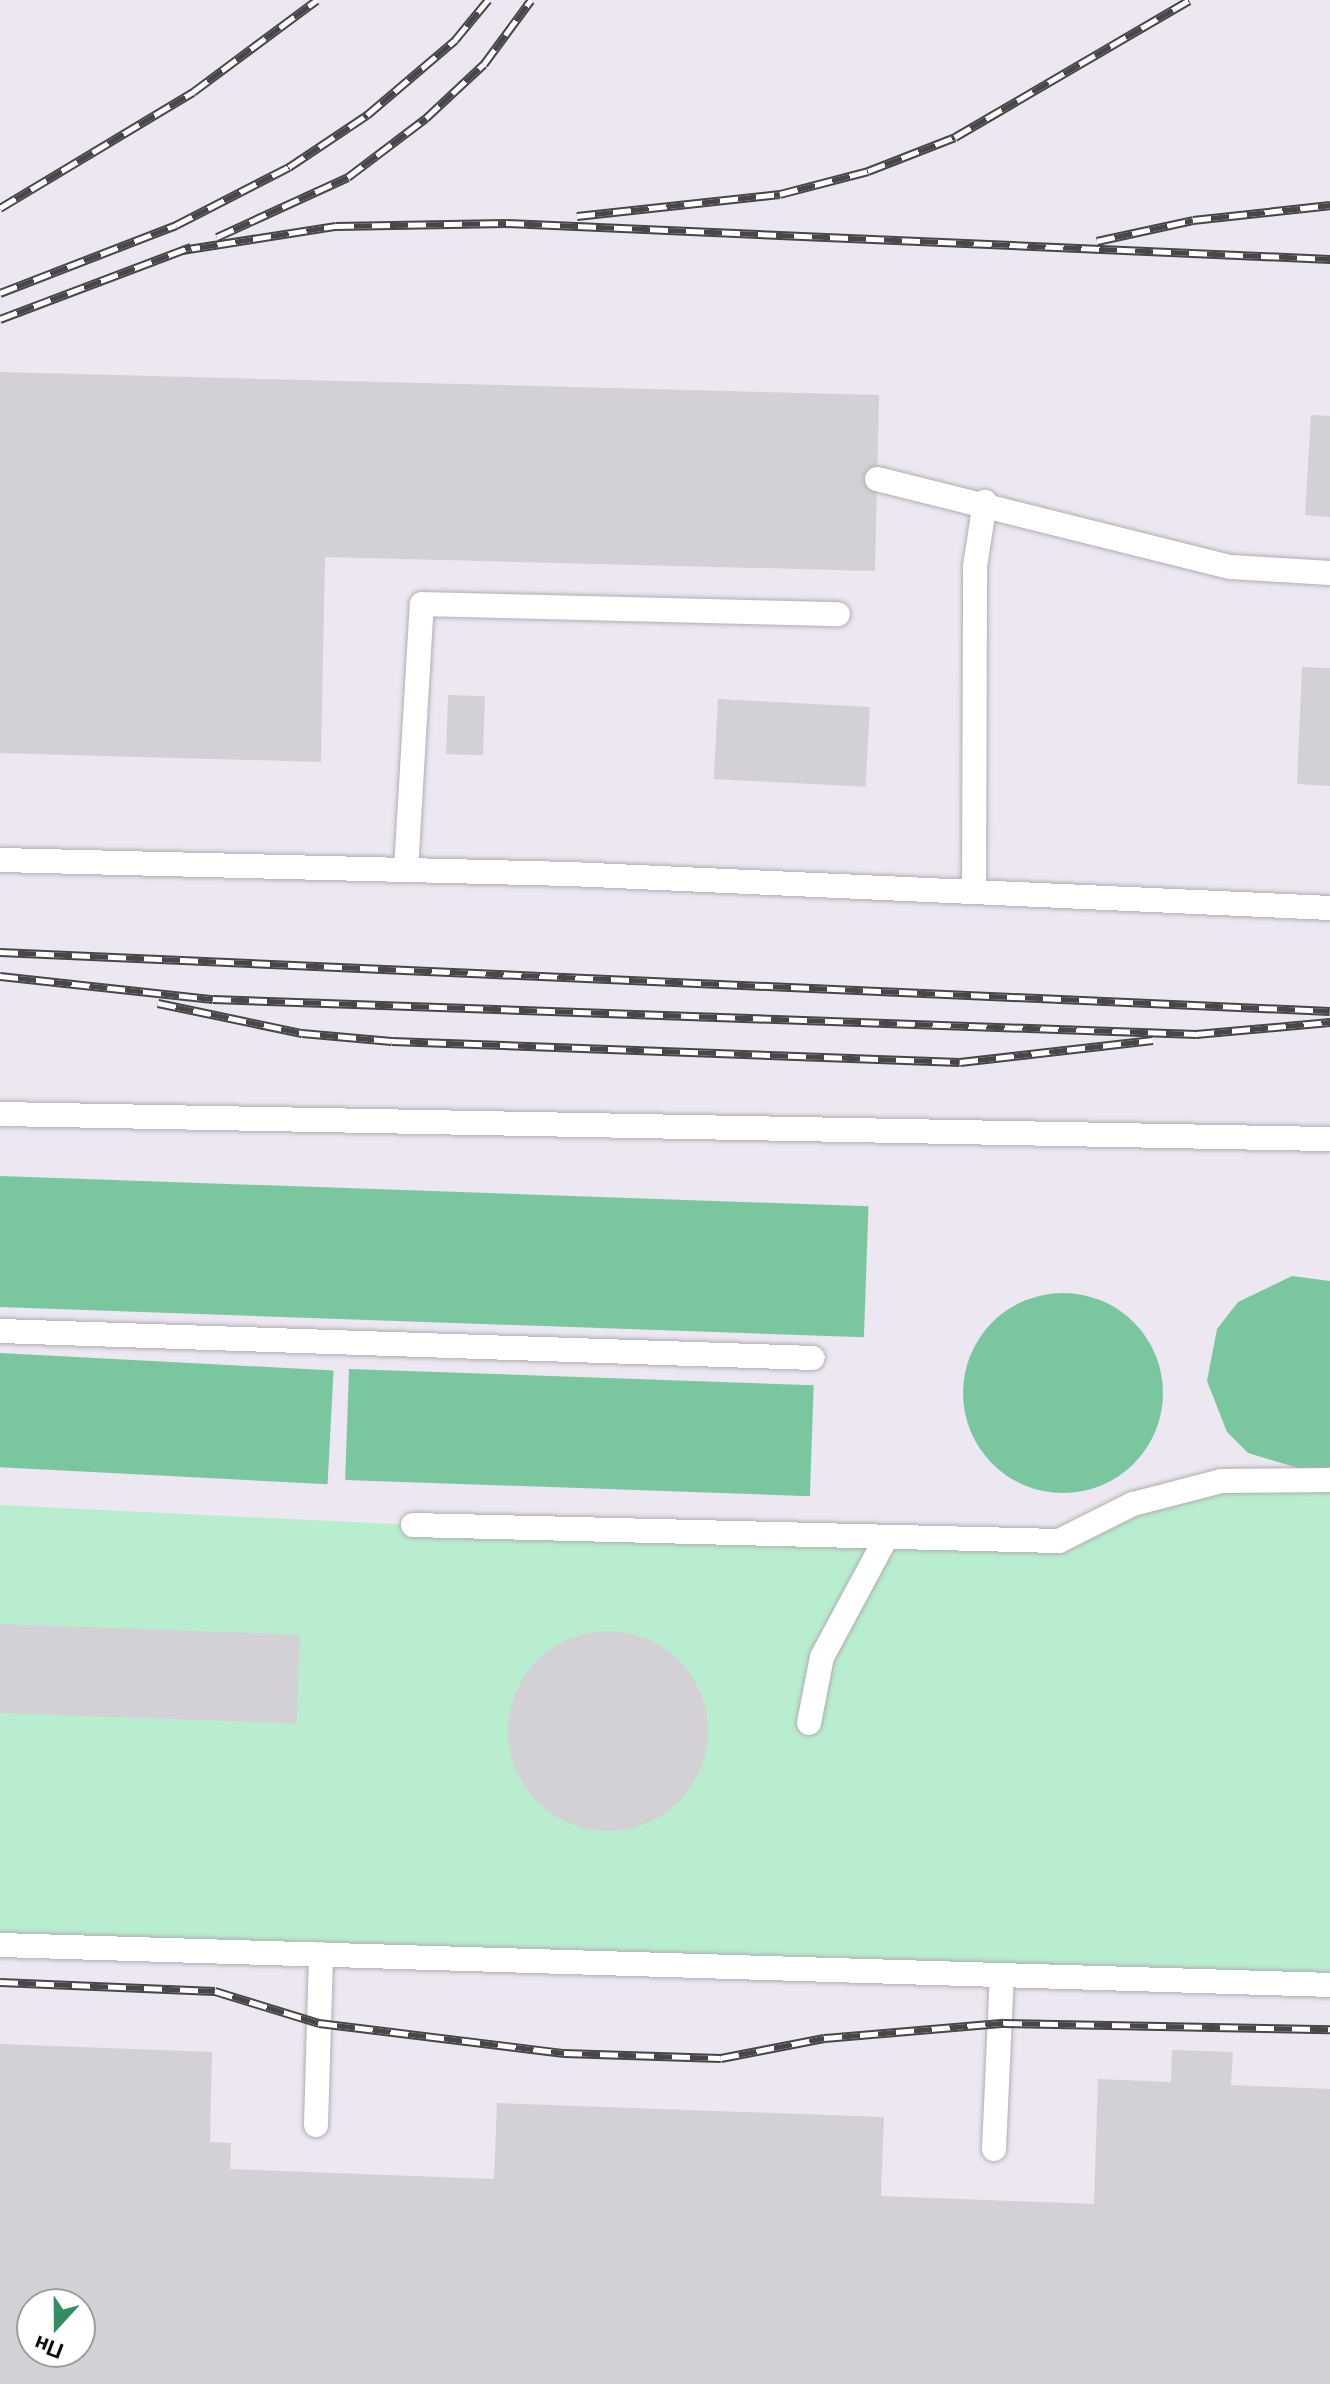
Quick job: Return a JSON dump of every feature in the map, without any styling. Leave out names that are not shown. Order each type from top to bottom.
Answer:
[{"type":"lane","points":[[877,479],[985,502],[1231,567],[1330,573]]},
{"type":"lane","points":[[974,892],[975,566],[985,502]]},
{"type":"lane","points":[[406,870],[422,604],[838,614]]},
{"type":"lane","points":[[0,860],[406,870],[1330,908]]},
{"type":"lane","points":[[0,1114],[1330,1139]]},
{"type":"lane","points":[[0,1331],[813,1358]]},
{"type":"lane","points":[[413,1525],[885,1540],[1059,1541],[1133,1504],[1221,1481],[1330,1480]]},
{"type":"lane","points":[[809,1723],[822,1657],[885,1540]]},
{"type":"lane","points":[[0,1945],[1330,1985]]},
{"type":"lane","points":[[316,2125],[321,1954]]},
{"type":"lane","points":[[994,2149],[1002,1975]]},
{"type":"shaded area","points":[[0,0],[1330,0],[1330,2384],[0,2384]]},
{"type":"shaded area","points":[[0,1176],[868,1206],[864,1337],[0,1307]]},
{"type":"shaded area","points":[[1292,1276],[1330,1281],[1330,1467],[1308,1471],[1248,1453],[1227,1432],[1207,1381],[1217,1329],[1238,1302]]},
{"type":"shaded area","points":[[1063,1293],[1101,1301],[1133,1323],[1155,1355],[1163,1393],[1155,1431],[1133,1463],[1101,1485],[1063,1493],[1025,1485],[993,1463],[971,1431],[963,1393],[971,1355],[993,1323],[1025,1301]]},
{"type":"shaded area","points":[[0,1353],[334,1370],[328,1484],[0,1467]]},
{"type":"shaded area","points":[[349,1369],[814,1385],[810,1496],[345,1480]]},
{"type":"shaded area","points":[[1330,1480],[1330,1985],[0,1945],[0,1505],[413,1525],[1059,1541],[1221,1481]]},
{"type":"building","points":[[0,372],[879,395],[875,571],[325,557],[321,762],[0,753]]},
{"type":"building","points":[[1311,415],[1330,416],[1330,517],[1305,515]]},
{"type":"building","points":[[1302,667],[1330,668],[1330,786],[1297,784]]},
{"type":"building","points":[[448,695],[485,696],[483,755],[446,754]]},
{"type":"building","points":[[718,699],[870,707],[866,787],[714,779]]},
{"type":"building","points":[[0,1624],[300,1634],[297,1723],[0,1713]]},
{"type":"building","points":[[608,1631],[646,1639],[679,1660],[700,1693],[708,1731],[700,1769],[679,1802],[646,1823],[608,1831],[570,1823],[537,1802],[516,1769],[508,1731],[516,1693],[537,1660],[570,1639]]},
{"type":"building","points":[[0,2044],[212,2052],[210,2142],[231,2143],[230,2169],[494,2179],[497,2103],[884,2117],[881,2196],[1094,2204],[1098,2079],[1171,2082],[1172,2050],[1233,2052],[1231,2085],[1330,2089],[1330,2384],[0,2384]]},
{"type":"railway","points":[[0,208],[193,92],[317,0]]},
{"type":"railway","points":[[0,293],[176,225],[289,167],[367,115],[455,40],[488,0]]},
{"type":"railway","points":[[217,237],[348,177],[426,118],[484,64],[531,0]]},
{"type":"railway","points":[[577,216],[780,194],[868,171],[955,137],[1189,0]]},
{"type":"railway","points":[[1097,241],[1193,220],[1330,205]]},
{"type":"railway","points":[[182,250],[336,226],[506,223],[1330,259]]},
{"type":"railway","points":[[0,319],[191,247]]},
{"type":"railway","points":[[0,952],[1330,1011]]},
{"type":"railway","points":[[0,976],[213,999],[1196,1034],[1330,1022]]},
{"type":"railway","points":[[158,1003],[302,1033],[392,1041],[960,1062],[1153,1040]]},
{"type":"railway","points":[[0,1982],[215,1991],[319,2023],[564,2053],[721,2058],[824,2038],[1004,2023],[1330,2029]]}]
